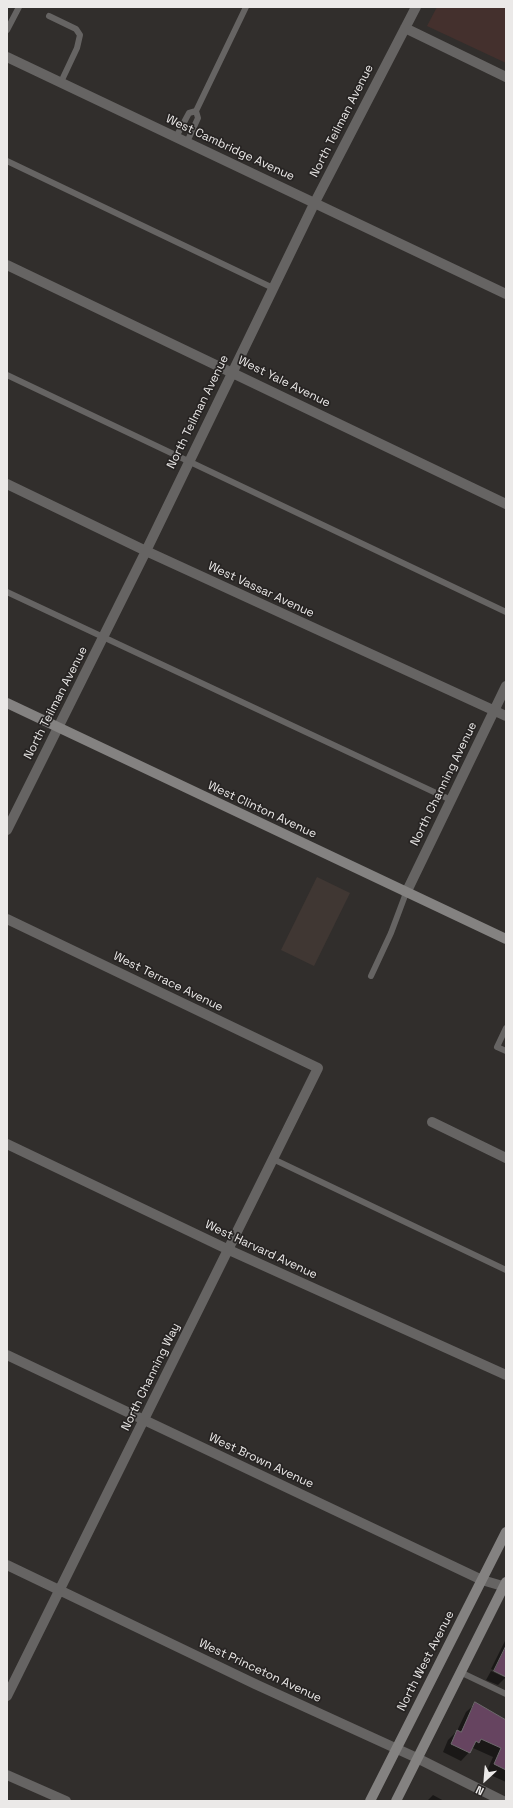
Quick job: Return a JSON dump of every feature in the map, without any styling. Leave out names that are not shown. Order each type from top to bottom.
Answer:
[{"type":"main road","name":"West Clinton Avenue","points":[[7,703],[506,939]]},
{"type":"main road","name":"North West Avenue","points":[[370,1801],[506,1532]]},
{"type":"main road","points":[[396,1801],[505,1585]]},
{"type":"street","name":"North Teilman Avenue","points":[[7,830],[10,818],[58,727],[146,552],[315,202],[416,7]]},
{"type":"street","points":[[405,28],[506,77]]},
{"type":"street","name":"West Cambridge Avenue","points":[[7,57],[506,294]]},
{"type":"street","name":"West Yale Avenue","points":[[7,265],[506,504]]},
{"type":"street","name":"West Vassar Avenue","points":[[7,484],[146,552],[506,716]]},
{"type":"street","name":"North Channing Avenue","points":[[406,893],[506,686]]},
{"type":"street","name":"West Terrace Avenue","points":[[7,918],[318,1068]]},
{"type":"street","name":"North Channing Way","points":[[7,1696],[318,1068]]},
{"type":"street","points":[[432,1122],[506,1158]]},
{"type":"street","name":"West Harvard Avenue","points":[[7,1144],[229,1250],[506,1375]]},
{"type":"street","name":"West Brown Avenue","points":[[7,1355],[482,1580],[505,1585]]},
{"type":"street","name":"West Princeton Avenue","points":[[7,1566],[255,1684],[417,1758],[498,1800]]},
{"type":"street","points":[[7,1775],[66,1801]]},
{"type":"lane","points":[[7,30],[19,7]]},
{"type":"lane","points":[[187,142],[198,118],[196,111],[246,7]]},
{"type":"lane","points":[[49,16],[76,29],[80,35],[77,48],[61,82]]},
{"type":"lane","points":[[176,137],[189,113],[196,111]]},
{"type":"lane","points":[[7,161],[273,288]]},
{"type":"lane","points":[[7,375],[506,612]]},
{"type":"lane","points":[[7,592],[104,636],[451,800]]},
{"type":"lane","points":[[372,976],[391,933],[406,893]]},
{"type":"lane","points":[[506,1028],[497,1047],[506,1051]]},
{"type":"lane","points":[[273,1159],[506,1270]]},
{"type":"lane","points":[[460,1672],[506,1694]]},
{"type":"shaded area","points":[[437,7],[506,7],[506,63],[427,26]]},
{"type":"shaded area","points":[[317,877],[350,893],[314,966],[281,950]]},
{"type":"building","points":[[506,1646],[506,1677],[494,1671]]},
{"type":"building","points":[[475,1702],[506,1720],[506,1770],[494,1764],[501,1748],[481,1739],[479,1743],[476,1741],[470,1753],[451,1744],[457,1730],[461,1732]]}]
